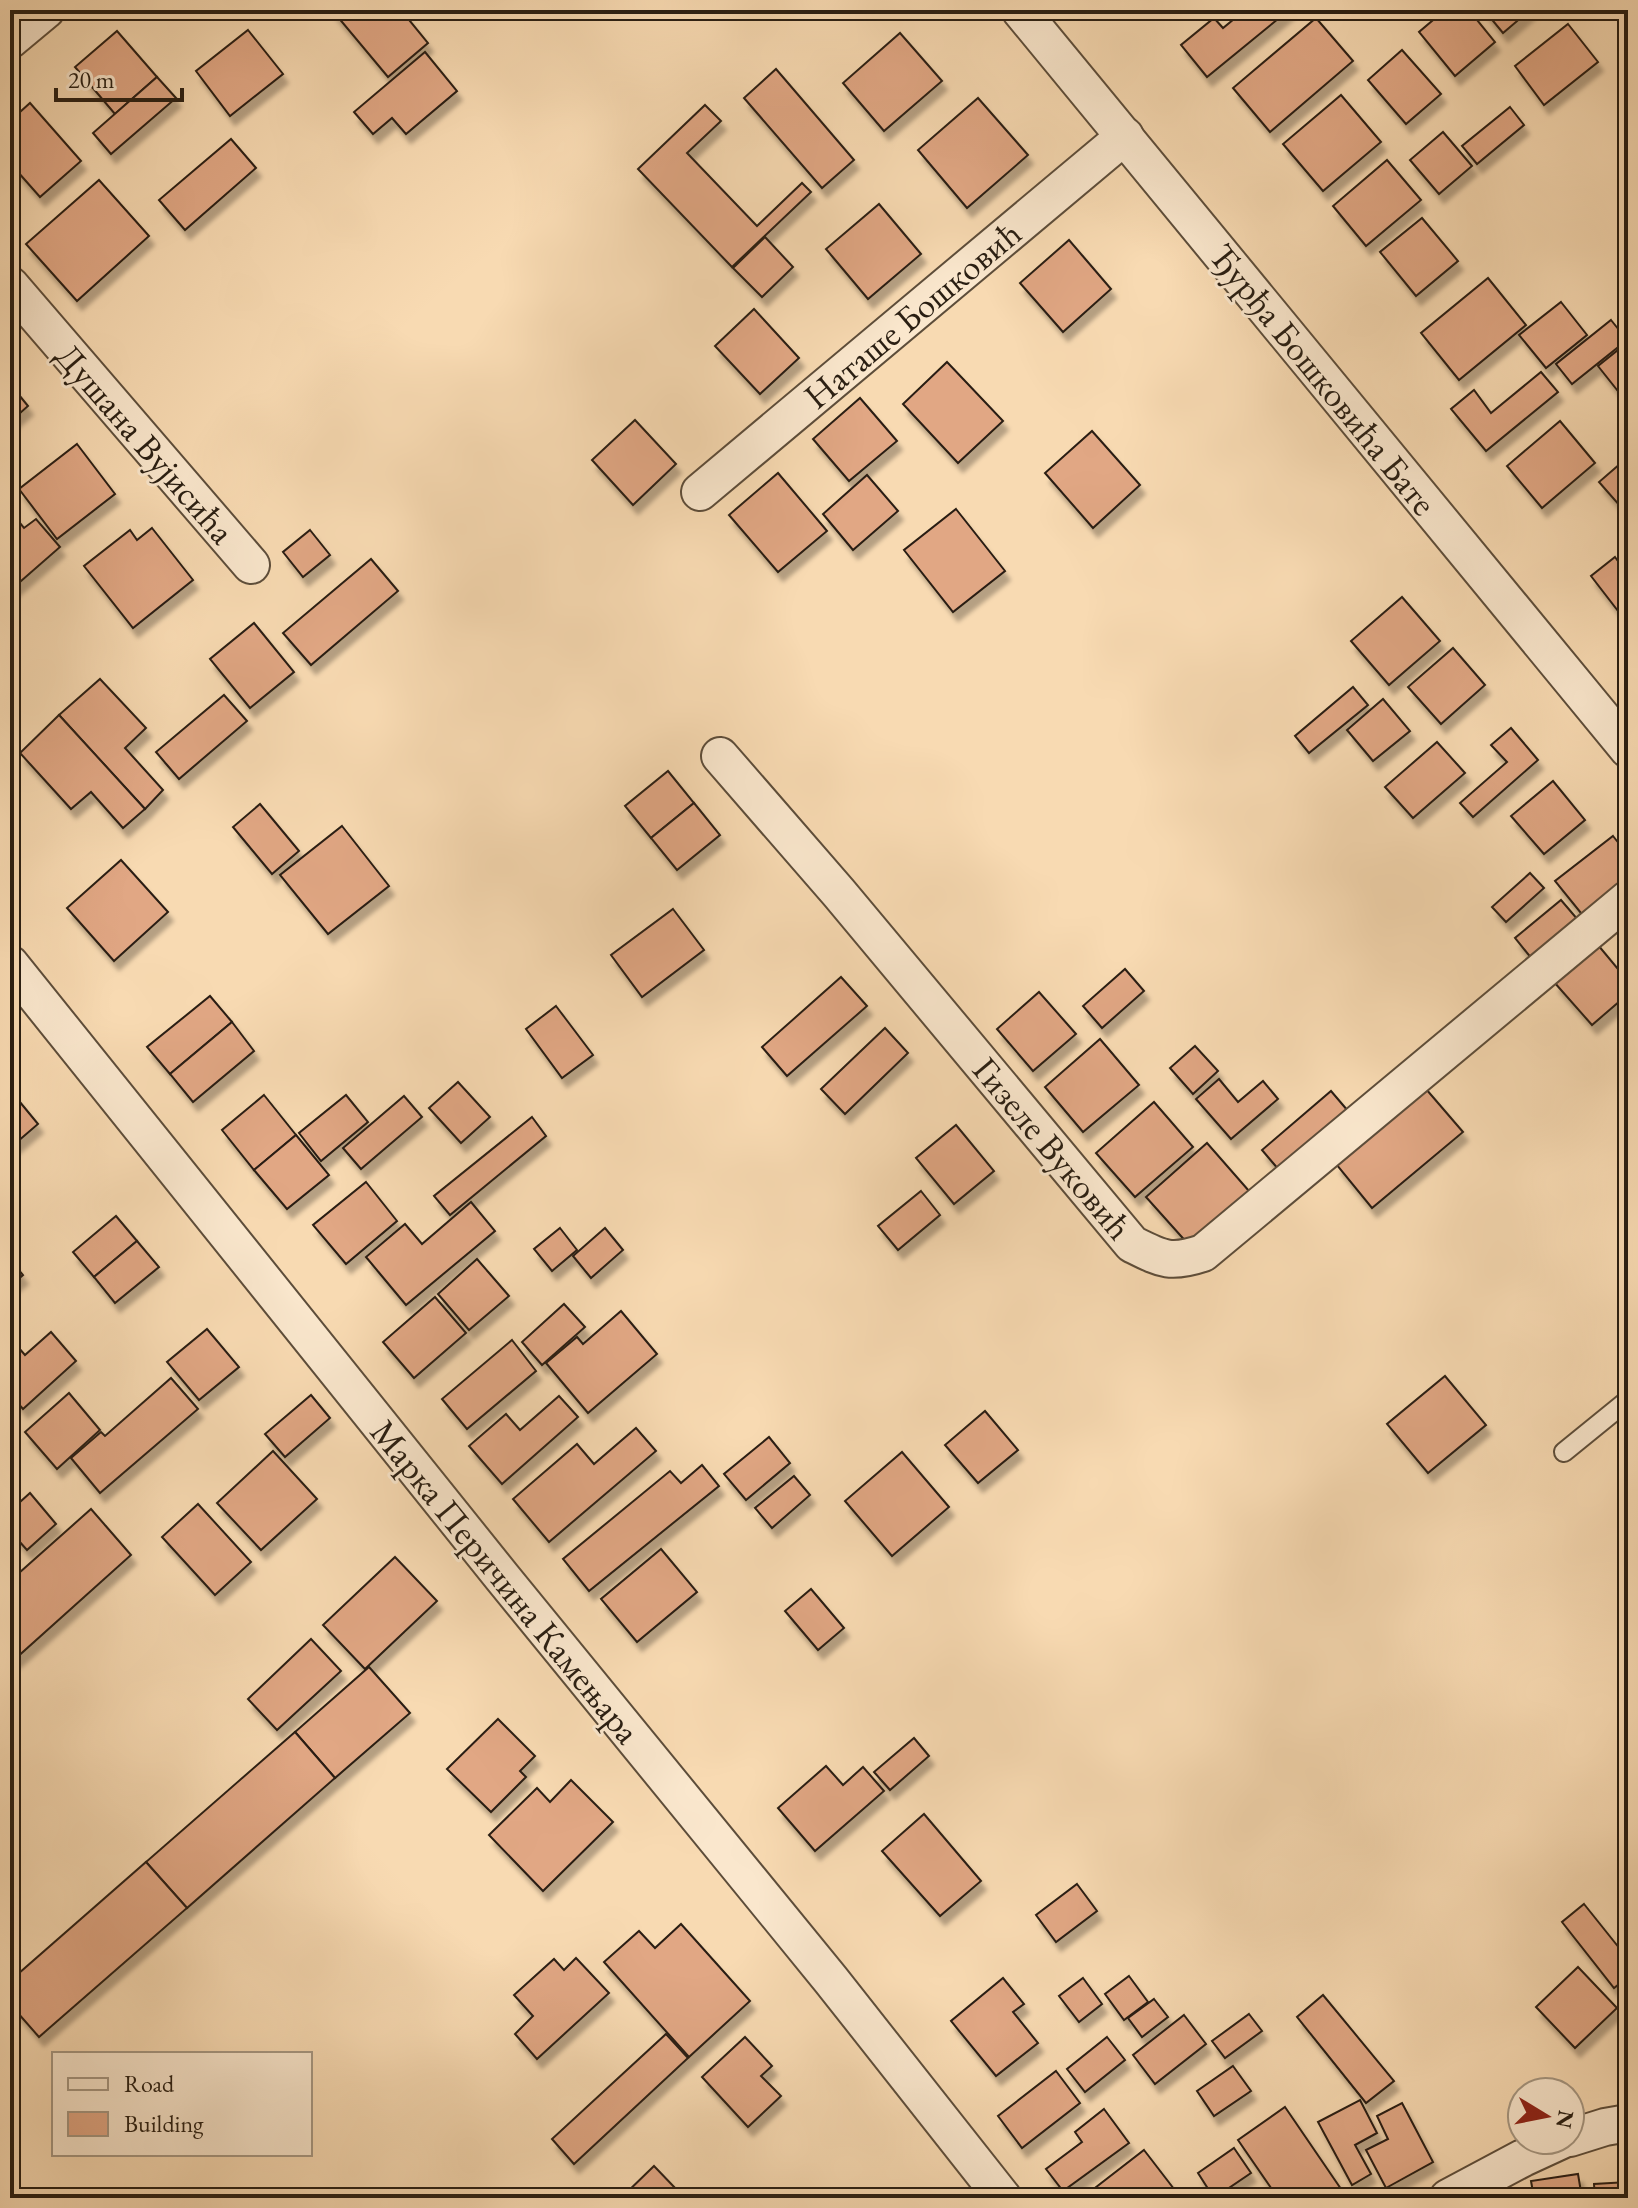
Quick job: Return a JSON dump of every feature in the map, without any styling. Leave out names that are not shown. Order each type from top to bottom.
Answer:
[{"type":"street","points":[[10,40],[46,10]]},
{"type":"street","name":"Ђурђа Бошковића Бате","points":[[1020,10],[1628,749]]},
{"type":"street","name":"Наташе Бошковић","points":[[700,492],[1125,136]]},
{"type":"street","name":"Душана Вујисића","points":[[10,285],[251,565]]},
{"type":"street","name":"Гизеле Вуковић","points":[[720,756],[839,893],[1132,1244],[1157,1257],[1171,1260],[1183,1260],[1203,1253],[1628,899]]},
{"type":"street","name":"Марка Перичина Камењара","points":[[10,964],[502,1577],[831,1980],[1003,2198]]},
{"type":"street","points":[[1586,2133],[1628,2123]]},
{"type":"street","points":[[1448,2198],[1527,2156]]},
{"type":"lane","points":[[1564,1452],[1628,1400]]},
{"type":"building","points":[[332,10],[401,10],[428,43],[388,77]]},
{"type":"building","points":[[1245,10],[1289,10],[1207,77],[1181,45],[1214,18],[1223,28]]},
{"type":"building","points":[[1445,10],[1469,10],[1495,42],[1455,76],[1419,32]]},
{"type":"building","points":[[1484,10],[1530,10],[1503,33]]},
{"type":"building","points":[[1316,18],[1353,61],[1270,132],[1233,88]]},
{"type":"building","points":[[1568,24],[1598,62],[1544,105],[1515,66]]},
{"type":"building","points":[[248,30],[283,74],[230,116],[196,71]]},
{"type":"building","points":[[117,31],[157,77],[115,114],[75,67]]},
{"type":"building","points":[[900,33],[942,81],[884,131],[843,83]]},
{"type":"building","points":[[1402,50],[1441,94],[1406,124],[1368,80]]},
{"type":"building","points":[[425,52],[457,91],[406,134],[392,118],[373,134],[354,112]]},
{"type":"building","points":[[776,69],[854,160],[822,188],[744,98]]},
{"type":"building","points":[[157,77],[176,98],[111,154],[93,133]]},
{"type":"building","points":[[1341,95],[1381,142],[1323,191],[1283,144]]},
{"type":"building","points":[[978,98],[1028,155],[967,208],[918,150]]},
{"type":"building","points":[[30,103],[81,161],[40,197],[10,163],[10,121]]},
{"type":"building","points":[[705,105],[721,121],[687,153],[757,226],[802,183],[811,192],[732,267],[638,169]]},
{"type":"building","points":[[1510,107],[1524,125],[1477,164],[1462,146]]},
{"type":"building","points":[[1443,132],[1472,166],[1439,194],[1410,160]]},
{"type":"building","points":[[231,139],[256,168],[185,230],[159,200]]},
{"type":"building","points":[[1387,160],[1421,200],[1366,246],[1333,206]]},
{"type":"building","points":[[99,180],[149,236],[77,301],[26,244]]},
{"type":"building","points":[[879,204],[921,254],[868,299],[826,249]]},
{"type":"building","points":[[1422,218],[1458,261],[1416,296],[1380,252]]},
{"type":"building","points":[[765,237],[793,267],[762,297],[733,268]]},
{"type":"building","points":[[1069,240],[1111,289],[1063,332],[1020,283]]},
{"type":"building","points":[[1488,278],[1526,325],[1459,380],[1421,333]]},
{"type":"building","points":[[1561,302],[1587,335],[1546,368],[1519,335]]},
{"type":"building","points":[[754,309],[799,358],[760,394],[715,346]]},
{"type":"building","points":[[1611,320],[1627,340],[1572,384],[1556,364]]},
{"type":"building","points":[[1628,342],[1628,398],[1625,400],[1598,366]]},
{"type":"building","points":[[947,362],[1003,421],[958,463],[903,404]]},
{"type":"building","points":[[1541,372],[1558,392],[1486,451],[1451,409],[1474,390],[1491,413]]},
{"type":"building","points":[[10,384],[28,406],[10,422]]},
{"type":"building","points":[[860,398],[897,441],[849,481],[813,439]]},
{"type":"building","points":[[635,420],[676,464],[633,505],[592,460]]},
{"type":"building","points":[[1560,421],[1595,463],[1542,508],[1507,466]]},
{"type":"building","points":[[1092,431],[1140,485],[1093,528],[1045,473]]},
{"type":"building","points":[[77,444],[115,494],[57,539],[19,489]]},
{"type":"building","points":[[1628,457],[1628,515],[1599,482]]},
{"type":"building","points":[[778,473],[827,531],[778,572],[729,515]]},
{"type":"building","points":[[867,475],[898,511],[853,550],[823,514]]},
{"type":"building","points":[[956,509],[1005,571],[953,612],[904,550]]},
{"type":"building","points":[[10,511],[24,528],[36,519],[60,547],[13,588],[10,584]]},
{"type":"building","points":[[152,528],[193,580],[133,628],[84,566],[130,530],[137,540]]},
{"type":"building","points":[[310,530],[330,555],[303,577],[283,552]]},
{"type":"building","points":[[1615,557],[1628,575],[1628,617],[1625,620],[1591,576]]},
{"type":"building","points":[[371,559],[398,591],[311,665],[283,633]]},
{"type":"building","points":[[1402,597],[1440,641],[1389,685],[1351,641]]},
{"type":"building","points":[[254,623],[294,672],[250,708],[210,659]]},
{"type":"building","points":[[1453,648],[1485,685],[1441,724],[1408,687]]},
{"type":"building","points":[[100,679],[146,728],[125,748],[163,790],[145,809],[59,715]]},
{"type":"building","points":[[1353,687],[1368,705],[1309,753],[1295,736]]},
{"type":"building","points":[[224,695],[247,721],[179,779],[156,752]]},
{"type":"building","points":[[1383,699],[1410,731],[1373,761],[1347,730]]},
{"type":"building","points":[[59,715],[145,809],[123,828],[91,792],[71,809],[20,753]]},
{"type":"building","points":[[1511,728],[1538,760],[1473,817],[1460,803],[1507,762],[1491,745]]},
{"type":"building","points":[[1437,742],[1465,773],[1413,818],[1385,787]]},
{"type":"building","points":[[668,771],[694,803],[651,838],[625,806]]},
{"type":"building","points":[[1553,781],[1585,820],[1544,854],[1511,816]]},
{"type":"building","points":[[694,803],[720,835],[677,870],[651,838]]},
{"type":"building","points":[[260,804],[299,851],[272,874],[233,827]]},
{"type":"building","points":[[342,826],[389,886],[328,934],[280,875]]},
{"type":"building","points":[[1613,836],[1628,855],[1628,884],[1585,918],[1555,881]]},
{"type":"building","points":[[121,860],[168,912],[114,961],[67,908]]},
{"type":"building","points":[[1530,873],[1544,888],[1506,922],[1492,907]]},
{"type":"building","points":[[1561,900],[1578,920],[1532,959],[1515,938]]},
{"type":"building","points":[[673,909],[704,950],[642,997],[611,955]]},
{"type":"building","points":[[1598,945],[1628,981],[1628,994],[1592,1025],[1554,982]]},
{"type":"building","points":[[1125,969],[1144,991],[1102,1028],[1083,1006]]},
{"type":"building","points":[[841,977],[867,1006],[787,1076],[762,1047]]},
{"type":"building","points":[[1039,992],[1076,1034],[1033,1071],[997,1029]]},
{"type":"building","points":[[210,996],[232,1022],[170,1074],[147,1047]]},
{"type":"building","points":[[556,1006],[593,1055],[562,1078],[526,1029]]},
{"type":"building","points":[[232,1022],[254,1051],[193,1102],[170,1074]]},
{"type":"building","points":[[885,1028],[908,1053],[845,1114],[821,1089]]},
{"type":"building","points":[[1100,1039],[1139,1085],[1083,1132],[1045,1087]]},
{"type":"building","points":[[1195,1046],[1218,1071],[1193,1094],[1170,1068]]},
{"type":"building","points":[[1219,1079],[1238,1102],[1263,1081],[1278,1099],[1231,1139],[1196,1099]]},
{"type":"building","points":[[458,1082],[490,1117],[461,1143],[429,1108]]},
{"type":"building","points":[[1426,1089],[1463,1132],[1372,1208],[1336,1164]]},
{"type":"building","points":[[10,1090],[38,1124],[10,1148]]},
{"type":"building","points":[[1331,1091],[1348,1111],[1279,1170],[1262,1150]]},
{"type":"building","points":[[264,1095],[296,1135],[254,1170],[222,1130]]},
{"type":"building","points":[[346,1095],[368,1122],[321,1161],[299,1133]]},
{"type":"building","points":[[404,1096],[422,1117],[361,1169],[343,1148]]},
{"type":"building","points":[[1154,1102],[1193,1147],[1135,1197],[1096,1153]]},
{"type":"building","points":[[532,1117],[546,1136],[450,1215],[434,1196]]},
{"type":"building","points":[[956,1125],[994,1171],[954,1204],[916,1158]]},
{"type":"building","points":[[296,1135],[329,1175],[287,1209],[254,1170]]},
{"type":"building","points":[[1207,1143],[1249,1191],[1189,1245],[1146,1197]]},
{"type":"building","points":[[366,1182],[397,1221],[346,1264],[313,1225]]},
{"type":"building","points":[[921,1191],[940,1215],[898,1250],[878,1226]]},
{"type":"building","points":[[471,1202],[495,1231],[406,1305],[366,1257],[405,1224],[422,1244]]},
{"type":"building","points":[[116,1216],[137,1241],[94,1277],[73,1252]]},
{"type":"building","points":[[560,1228],[577,1250],[552,1271],[534,1249]]},
{"type":"building","points":[[605,1228],[623,1250],[591,1278],[573,1256]]},
{"type":"building","points":[[137,1241],[159,1267],[115,1303],[94,1277]]},
{"type":"building","points":[[10,1259],[23,1275],[10,1286]]},
{"type":"building","points":[[477,1259],[509,1296],[469,1330],[438,1294]]},
{"type":"building","points":[[435,1297],[466,1333],[414,1378],[383,1342]]},
{"type":"building","points":[[564,1304],[585,1327],[542,1365],[522,1342]]},
{"type":"building","points":[[621,1311],[657,1354],[588,1413],[546,1363],[577,1337],[583,1344]]},
{"type":"building","points":[[207,1329],[239,1367],[199,1400],[167,1362]]},
{"type":"building","points":[[51,1332],[76,1361],[23,1409],[10,1394],[10,1354],[18,1347],[25,1355]]},
{"type":"building","points":[[512,1340],[536,1371],[467,1429],[442,1399]]},
{"type":"building","points":[[1445,1376],[1486,1425],[1428,1473],[1387,1424]]},
{"type":"building","points":[[171,1378],[198,1409],[100,1493],[71,1458],[101,1432],[105,1436]]},
{"type":"building","points":[[69,1393],[100,1430],[57,1469],[25,1432]]},
{"type":"building","points":[[311,1395],[330,1418],[285,1457],[265,1434]]},
{"type":"building","points":[[559,1396],[578,1417],[502,1484],[469,1446],[506,1414],[520,1430]]},
{"type":"building","points":[[985,1411],[1018,1450],[978,1483],[945,1445]]},
{"type":"building","points":[[636,1428],[656,1451],[549,1542],[513,1499],[577,1444],[594,1464]]},
{"type":"building","points":[[769,1437],[790,1463],[746,1500],[724,1474]]},
{"type":"building","points":[[273,1451],[317,1499],[261,1550],[217,1503]]},
{"type":"building","points":[[902,1452],[949,1507],[892,1556],[845,1501]]},
{"type":"building","points":[[702,1465],[719,1486],[589,1591],[563,1559],[670,1471],[681,1483]]},
{"type":"building","points":[[794,1476],[810,1495],[772,1528],[755,1508]]},
{"type":"building","points":[[30,1493],[56,1524],[27,1550],[10,1531],[10,1511]]},
{"type":"building","points":[[198,1504],[251,1562],[215,1595],[162,1537]]},
{"type":"building","points":[[91,1509],[131,1555],[15,1659],[10,1654],[10,1581]]},
{"type":"building","points":[[661,1549],[697,1592],[637,1642],[601,1599]]},
{"type":"building","points":[[395,1557],[437,1601],[365,1669],[323,1625]]},
{"type":"building","points":[[811,1589],[844,1628],[818,1650],[785,1611]]},
{"type":"building","points":[[311,1639],[341,1671],[277,1730],[248,1699]]},
{"type":"building","points":[[369,1667],[410,1713],[335,1778],[295,1732]]},
{"type":"building","points":[[498,1719],[535,1756],[520,1771],[526,1777],[491,1812],[447,1769]]},
{"type":"building","points":[[295,1732],[335,1778],[187,1908],[146,1862]]},
{"type":"building","points":[[914,1738],[929,1756],[890,1790],[874,1772]]},
{"type":"building","points":[[826,1766],[843,1785],[863,1767],[884,1791],[815,1851],[778,1808]]},
{"type":"building","points":[[571,1780],[613,1822],[543,1891],[489,1835],[537,1788],[550,1802]]},
{"type":"building","points":[[924,1814],[981,1881],[940,1916],[882,1851]]},
{"type":"building","points":[[146,1862],[187,1908],[39,2037],[10,2004],[10,1981]]},
{"type":"building","points":[[1077,1884],[1097,1911],[1056,1942],[1036,1915]]},
{"type":"building","points":[[1584,1904],[1628,1959],[1628,1977],[1614,1988],[1562,1922]]},
{"type":"building","points":[[681,1924],[750,2001],[689,2057],[604,1962],[639,1931],[655,1948]]},
{"type":"building","points":[[576,1958],[609,1993],[537,2059],[515,2034],[533,2016],[514,1995],[554,1959],[564,1970]]},
{"type":"building","points":[[1578,1967],[1617,2008],[1575,2048],[1536,2007]]},
{"type":"building","points":[[1129,1976],[1148,2002],[1124,2020],[1105,1994]]},
{"type":"building","points":[[1003,1978],[1024,2004],[1013,2012],[1038,2043],[996,2076],[951,2021]]},
{"type":"building","points":[[1083,1978],[1102,2004],[1079,2022],[1059,1996]]},
{"type":"building","points":[[1323,1995],[1394,2081],[1366,2103],[1297,2017]]},
{"type":"building","points":[[1154,1999],[1168,2017],[1142,2037],[1128,2018]]},
{"type":"building","points":[[1249,2014],[1262,2031],[1225,2058],[1212,2041]]},
{"type":"building","points":[[1184,2015],[1206,2044],[1155,2084],[1133,2055]]},
{"type":"building","points":[[666,2034],[688,2058],[574,2164],[552,2139]]},
{"type":"building","points":[[745,2037],[772,2066],[761,2076],[781,2096],[748,2127],[702,2077]]},
{"type":"building","points":[[1107,2037],[1125,2060],[1085,2092],[1067,2069]]},
{"type":"building","points":[[1233,2066],[1251,2091],[1214,2116],[1197,2091]]},
{"type":"building","points":[[1056,2071],[1080,2103],[1022,2148],[998,2116]]},
{"type":"building","points":[[1360,2100],[1377,2133],[1355,2145],[1371,2174],[1352,2185],[1318,2122]]},
{"type":"building","points":[[1402,2103],[1433,2162],[1386,2188],[1366,2150],[1388,2139],[1377,2116]]},
{"type":"building","points":[[1285,2107],[1341,2189],[1328,2198],[1278,2198],[1238,2140]]},
{"type":"building","points":[[1104,2109],[1129,2143],[1063,2191],[1046,2169],[1082,2142],[1075,2132]]},
{"type":"building","points":[[1234,2148],[1251,2173],[1214,2198],[1198,2173]]},
{"type":"building","points":[[1144,2150],[1174,2189],[1162,2198],[1082,2198]]},
{"type":"building","points":[[654,2166],[677,2190],[668,2198],[621,2198]]},
{"type":"building","points":[[1578,2174],[1582,2198],[1534,2198],[1531,2181]]},
{"type":"building","points":[[1628,2182],[1628,2198],[1595,2198],[1594,2184]]}]
